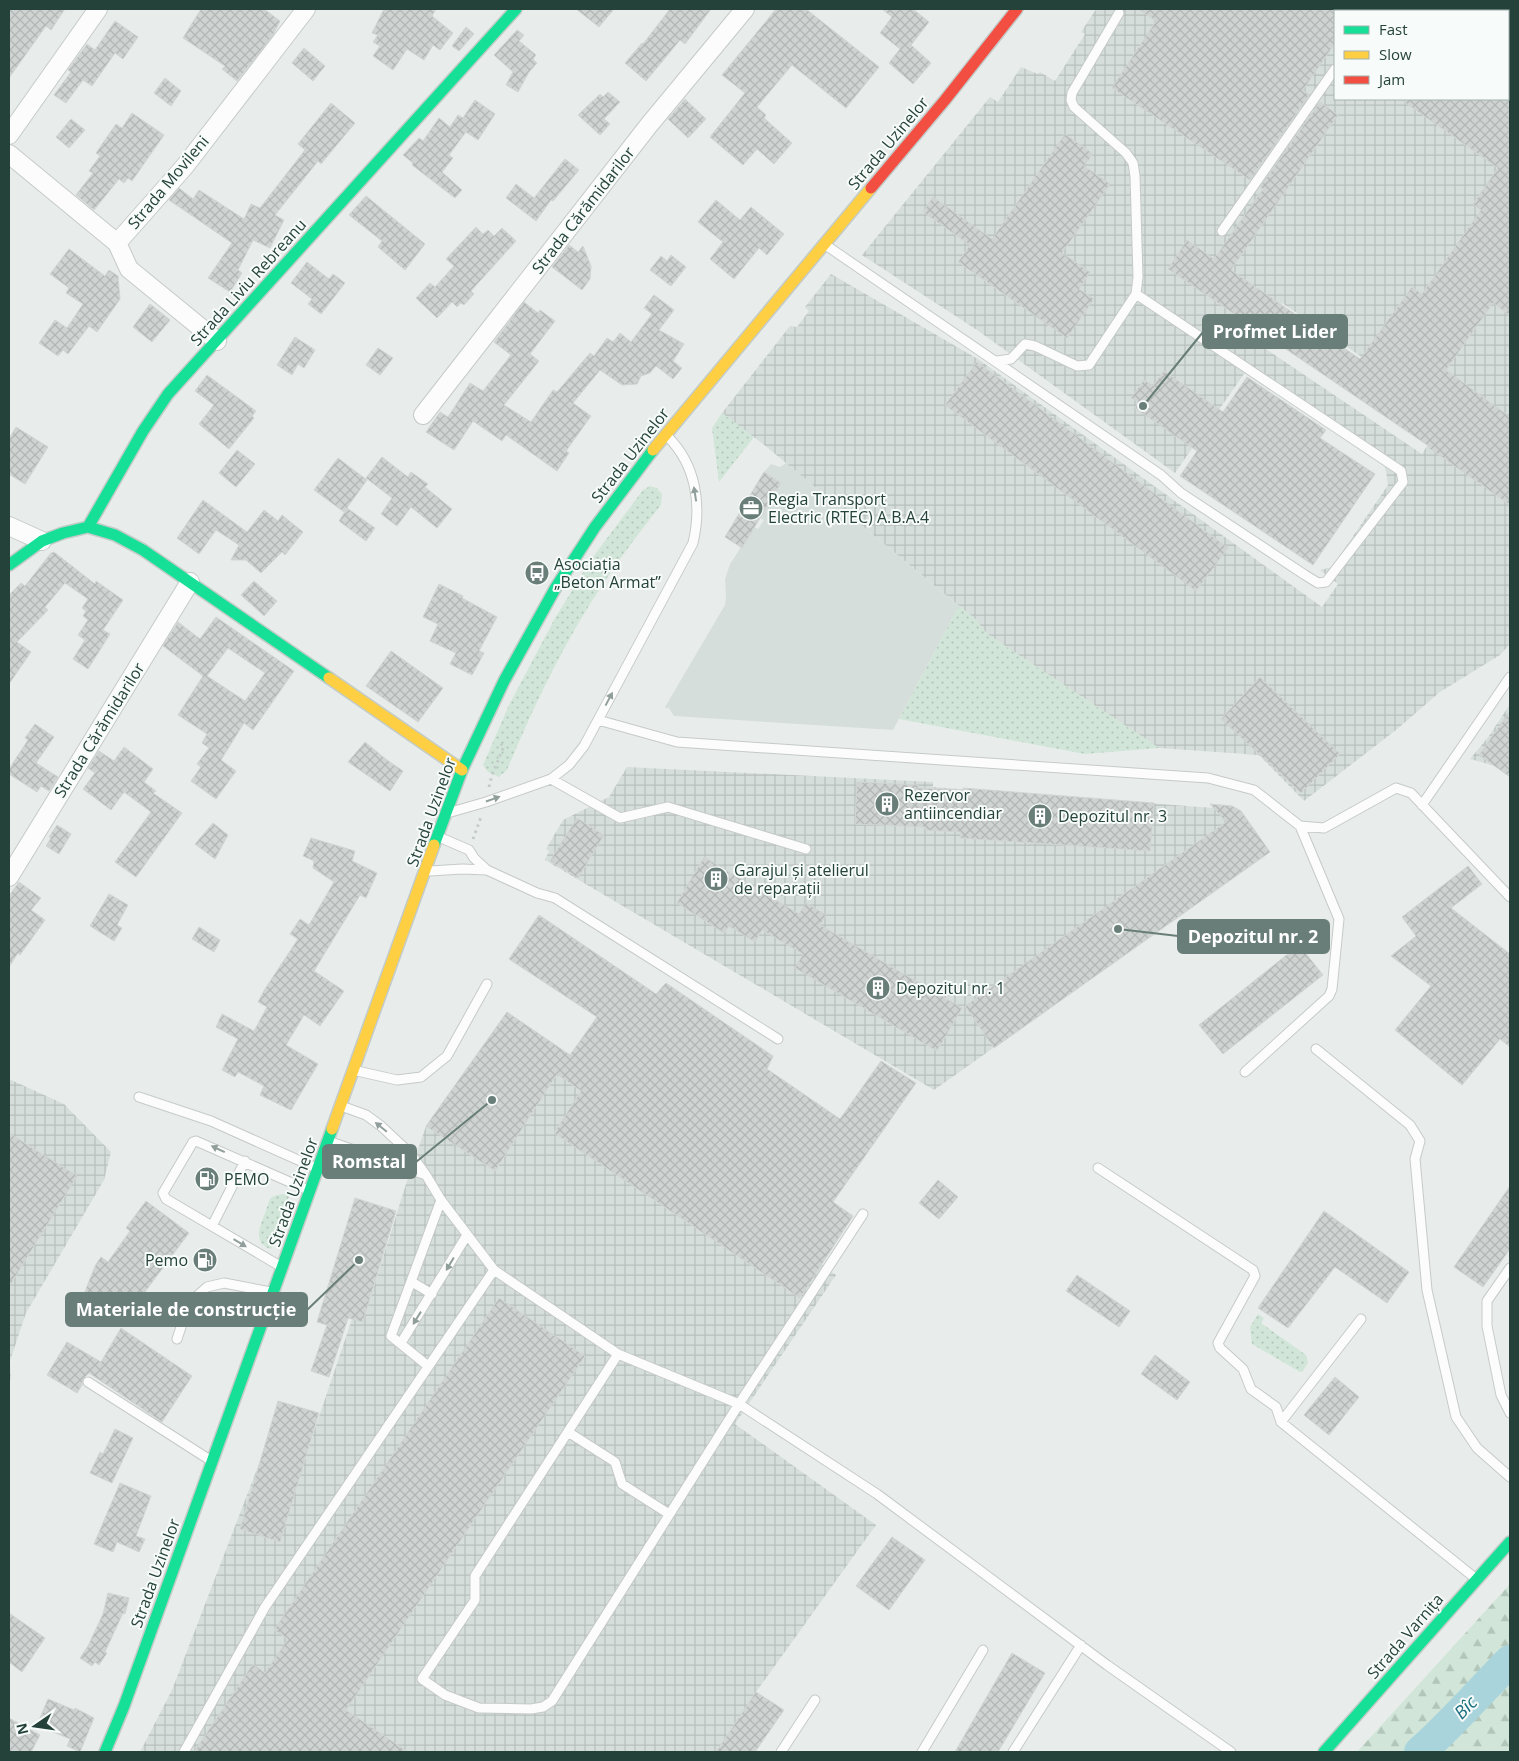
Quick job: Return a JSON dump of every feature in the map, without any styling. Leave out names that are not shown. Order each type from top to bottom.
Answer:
[{"type":"main road","name":"Strada Liviu Rebreanu","points":[[88,527],[143,431],[168,394],[516,9]]},
{"type":"main road","name":"Strada Uzinelor","points":[[105,1752],[127,1697],[274,1293],[462,770],[504,681],[556,586],[595,527],[665,435],[945,100],[1017,9]]},
{"type":"main road","points":[[9,565],[42,541],[63,532],[88,527],[116,535],[143,550],[462,770]]},
{"type":"main road","name":"Strada Varnița","points":[[1324,1752],[1510,1542]]},
{"type":"street","points":[[9,135],[98,9]]},
{"type":"street","name":"Strada Movileni","points":[[217,341],[129,269],[117,243],[185,166],[306,9]]},
{"type":"street","name":"Strada Cărămidarilor","points":[[424,415],[649,125],[745,9]]},
{"type":"street","points":[[9,154],[117,243]]},
{"type":"street","points":[[9,526],[42,541]]},
{"type":"street","name":"Strada Cărămidarilor","points":[[9,877],[190,582]]},
{"type":"lane","points":[[997,361],[1011,359],[1025,344],[1035,346],[1077,366],[1089,365],[1136,294],[1138,277],[1136,176],[1133,163],[1126,153],[1074,106],[1071,100],[1072,93],[1119,13]]},
{"type":"lane","points":[[1222,231],[1334,70]]},
{"type":"lane","points":[[824,244],[997,361],[1161,475],[1190,498],[1304,575],[1318,583],[1326,582],[1403,482],[1401,471],[1136,294]]},
{"type":"lane","points":[[446,813],[486,802],[551,779],[569,765],[584,746],[693,542],[697,527],[697,502],[688,463],[679,448],[665,435]]},
{"type":"lane","points":[[1422,805],[1510,677]]},
{"type":"lane","points":[[598,720],[677,742],[1208,778],[1254,790],[1300,826],[1339,919],[1332,989],[1329,996],[1245,1072]]},
{"type":"lane","points":[[551,779],[620,818],[668,807],[806,849]]},
{"type":"lane","points":[[1300,826],[1324,828],[1396,788],[1411,793],[1510,897]]},
{"type":"lane","points":[[438,836],[469,850],[474,858],[487,870],[537,893],[555,898],[778,1039]]},
{"type":"lane","points":[[426,872],[462,869],[487,870]]},
{"type":"lane","points":[[354,1071],[397,1080],[421,1077],[447,1056],[487,984]]},
{"type":"lane","points":[[1316,1049],[1410,1125],[1420,1141],[1416,1159],[1427,1290],[1456,1418],[1477,1448],[1510,1477]]},
{"type":"lane","points":[[139,1098],[211,1121],[318,1169]]},
{"type":"lane","points":[[341,1106],[366,1115],[381,1126],[411,1154],[441,1200],[494,1270],[618,1354],[739,1404],[877,1494],[1080,1645],[1231,1752]]},
{"type":"lane","points":[[283,1268],[166,1199],[163,1193],[196,1140],[310,1192]]},
{"type":"lane","points":[[329,1141],[426,1175]]},
{"type":"lane","points":[[212,1226],[244,1161]]},
{"type":"lane","points":[[1098,1168],[1253,1270],[1255,1276],[1218,1343],[1220,1348],[1243,1369],[1252,1389],[1276,1408],[1281,1422],[1477,1579]]},
{"type":"lane","points":[[428,1366],[391,1336],[441,1200]]},
{"type":"lane","points":[[618,1354],[475,1576],[475,1600],[422,1679],[445,1695],[479,1708],[531,1709],[543,1707],[552,1701],[739,1404],[863,1214]]},
{"type":"lane","points":[[401,1343],[467,1235]]},
{"type":"lane","points":[[1510,1268],[1487,1301],[1487,1326],[1501,1394],[1510,1413]]},
{"type":"lane","points":[[184,1752],[265,1607],[494,1270]]},
{"type":"lane","points":[[412,1282],[432,1294]]},
{"type":"lane","points":[[177,1338],[188,1303],[208,1287],[224,1283],[274,1293]]},
{"type":"lane","points":[[1281,1422],[1361,1319]]},
{"type":"lane","points":[[88,1382],[212,1461]]},
{"type":"lane","points":[[568,1432],[614,1462],[622,1484],[669,1514]]},
{"type":"lane","points":[[1014,1752],[1080,1645]]},
{"type":"lane","points":[[922,1752],[983,1650]]},
{"type":"lane","points":[[781,1752],[815,1700]]},
{"type":"shaded area","points":[[1096,9],[1346,9],[1348,10],[1334,10],[1334,100],[1509,100],[1510,90],[1510,644],[1500,655],[1440,692],[1396,730],[1304,801],[1259,755],[1159,748],[987,634],[975,619],[763,444],[722,413],[790,326],[797,327],[809,311],[805,307],[831,274],[978,359],[1322,607],[1338,584],[1320,570],[1332,567],[1388,485],[1385,465],[1246,371],[1175,473],[977,330],[862,255],[990,97],[998,102],[1021,67],[1038,74],[1040,72],[1055,81],[1085,34],[1081,32]],"holes":[[[1282,303],[1446,414],[1422,454],[1257,343]]]},
{"type":"shaded area","points":[[1442,9],[1510,9],[1510,53],[1509,10]]},
{"type":"shaded area","points":[[786,463],[959,606],[893,730],[674,716],[668,707],[667,709],[665,707],[725,605],[725,579],[730,564],[754,527],[758,529],[764,520],[760,518],[781,483],[764,472],[771,464],[780,467]]},
{"type":"shaded area","points":[[1510,704],[1510,770],[1470,759],[1489,736]]},
{"type":"shaded area","points":[[627,767],[933,782],[933,787],[1214,808],[1219,805],[1232,806],[1241,811],[1270,852],[934,1090],[545,860],[549,851],[546,849],[563,820],[609,797]]},
{"type":"shaded area","points":[[557,1074],[836,1275],[735,1424],[876,1525],[756,1692],[716,1752],[140,1752],[172,1690],[262,1456],[302,1467],[352,1319],[363,1322],[426,1126],[495,1171]]},
{"type":"shaded area","points":[[9,1079],[64,1104],[111,1152],[104,1180],[26,1313],[10,1361],[11,1380],[9,1379]]},
{"type":"green space","points":[[722,413],[754,437],[719,482],[712,428]]},
{"type":"green space","points":[[650,486],[657,488],[662,494],[661,505],[615,566],[579,622],[541,695],[507,770],[499,777],[488,772],[483,765],[509,705],[554,620],[590,561],[643,490]]},
{"type":"green space","points":[[959,606],[975,619],[987,634],[1159,748],[1085,754],[899,719]]},
{"type":"green space","points":[[290,1194],[271,1249],[261,1243],[259,1238],[261,1223],[271,1198]]},
{"type":"green space","points":[[1258,1314],[1264,1318],[1261,1323],[1306,1355],[1308,1363],[1303,1371],[1300,1372],[1252,1344],[1250,1327]]},
{"type":"green space","points":[[1510,1584],[1510,1752],[1357,1752]]},
{"type":"building","points":[[9,9],[65,9],[51,30],[46,26],[9,78]]},
{"type":"building","points":[[201,9],[264,9],[280,21],[273,35],[237,81],[222,69],[225,66],[183,38]]},
{"type":"building","points":[[384,9],[436,9],[432,16],[453,33],[440,50],[433,45],[424,60],[407,49],[393,70],[373,56],[380,46],[373,42],[378,35],[372,33]]},
{"type":"building","points":[[576,9],[614,9],[599,27]]},
{"type":"building","points":[[670,9],[711,9],[685,44],[680,40],[646,81],[625,63],[643,44]]},
{"type":"building","points":[[776,9],[806,9],[879,67],[846,108],[792,65],[757,107],[766,115],[764,118],[792,143],[774,164],[757,149],[743,165],[710,137],[745,93],[722,75]]},
{"type":"building","points":[[882,9],[913,9],[929,22],[911,45],[931,63],[913,84],[889,63],[900,49],[880,33],[892,17]]},
{"type":"building","points":[[1138,9],[1335,9],[1334,44],[1303,90],[1309,95],[1250,180],[1112,88],[1156,21]]},
{"type":"building","points":[[115,21],[138,37],[123,59],[115,53],[92,86],[83,80],[66,103],[54,95],[71,72],[68,70],[87,44],[95,50]]},
{"type":"building","points":[[466,27],[474,34],[459,51],[452,46]]},
{"type":"building","points":[[517,30],[524,35],[519,41],[536,55],[533,59],[537,63],[529,72],[518,92],[506,85],[513,72],[494,55]]},
{"type":"building","points":[[304,48],[325,66],[313,81],[292,63]]},
{"type":"building","points":[[165,78],[181,91],[171,106],[154,93]]},
{"type":"building","points":[[608,92],[620,102],[604,119],[610,124],[600,135],[578,115],[600,94],[603,97]]},
{"type":"building","points":[[685,99],[706,119],[688,138],[668,119]]},
{"type":"building","points":[[1510,99],[1510,316],[1493,303],[1446,370],[1510,417],[1510,505],[1430,447],[1168,269],[1187,240],[1214,259],[1263,189],[1260,187],[1320,102],[1338,115],[1231,270],[1360,359],[1412,287],[1422,294],[1481,210],[1473,204],[1498,168],[1401,100]]},
{"type":"building","points":[[475,100],[495,114],[478,140],[466,132],[449,155],[453,158],[442,172],[462,190],[455,198],[412,165],[413,163],[403,155],[419,138],[423,141],[439,118],[450,127],[458,115],[463,118]]},
{"type":"building","points":[[331,103],[355,123],[321,164],[318,161],[275,215],[284,220],[270,248],[253,240],[238,270],[242,273],[230,292],[208,278],[232,243],[169,200],[179,188],[193,199],[199,190],[244,219],[251,204],[260,208],[305,150],[298,144]]},
{"type":"building","points":[[132,113],[164,135],[132,181],[128,178],[124,183],[119,179],[94,210],[76,195],[93,173],[89,171],[100,156],[96,153],[116,124],[122,128]]},
{"type":"building","points":[[71,119],[85,130],[69,148],[56,137]]},
{"type":"building","points":[[1065,134],[1093,154],[1084,166],[1110,184],[1062,253],[1090,272],[1079,289],[1094,299],[1067,338],[958,262],[970,245],[923,212],[933,197],[992,239]]},
{"type":"building","points":[[565,159],[579,170],[553,201],[551,200],[536,221],[506,198],[516,184],[534,198]]},
{"type":"building","points":[[366,196],[425,244],[405,270],[378,247],[382,241],[349,215]]},
{"type":"building","points":[[716,200],[740,220],[751,207],[784,234],[767,255],[759,248],[734,279],[710,259],[723,242],[698,222]]},
{"type":"building","points":[[476,227],[483,234],[488,230],[494,236],[502,228],[516,241],[471,291],[474,294],[464,305],[461,303],[457,307],[452,302],[437,318],[416,298],[430,283],[435,287],[454,266],[446,259]]},
{"type":"building","points":[[569,245],[578,252],[583,246],[591,266],[590,279],[582,290],[552,267]]},
{"type":"building","points":[[69,249],[105,276],[109,270],[118,276],[120,299],[97,332],[89,326],[68,354],[63,350],[58,356],[39,343],[55,320],[67,328],[83,304],[66,293],[69,288],[50,274]]},
{"type":"building","points":[[671,255],[686,267],[671,286],[650,270],[661,256],[667,261]]},
{"type":"building","points":[[307,262],[329,279],[333,274],[345,283],[321,314],[308,304],[312,299],[291,283]]},
{"type":"building","points":[[654,295],[674,310],[659,330],[684,344],[673,361],[682,368],[673,379],[656,366],[650,373],[641,376],[637,384],[622,385],[600,370],[573,403],[591,416],[566,451],[569,453],[557,471],[506,435],[502,441],[473,421],[454,450],[426,432],[440,412],[448,417],[470,383],[483,391],[511,355],[494,342],[524,302],[538,313],[540,310],[555,321],[530,354],[539,361],[504,405],[531,422],[553,390],[557,392],[590,353],[594,356],[607,338],[613,342],[620,333],[631,342],[652,314],[644,308]]},
{"type":"building","points":[[150,304],[170,320],[152,342],[133,327]]},
{"type":"building","points":[[295,337],[315,350],[304,368],[298,364],[292,375],[277,365]]},
{"type":"building","points":[[378,348],[393,358],[380,375],[366,365]]},
{"type":"building","points":[[977,362],[1228,548],[1196,591],[945,405]]},
{"type":"building","points":[[1164,371],[1223,412],[1247,377],[1326,430],[1320,438],[1375,474],[1313,565],[1180,476],[1197,451],[1135,408],[1138,402],[1131,398],[1144,380],[1153,386]]},
{"type":"building","points":[[207,375],[256,411],[252,416],[254,418],[229,449],[199,424],[214,405],[195,391]]},
{"type":"building","points":[[16,427],[48,447],[25,484],[9,474],[9,439]]},
{"type":"building","points":[[237,450],[255,464],[236,487],[219,473]]},
{"type":"building","points":[[382,457],[408,477],[411,472],[428,484],[425,487],[452,509],[437,528],[411,507],[397,526],[381,514],[392,498],[366,478]]},
{"type":"building","points":[[338,458],[367,480],[344,512],[314,490]]},
{"type":"building","points":[[764,472],[781,483],[742,548],[725,537]]},
{"type":"building","points":[[203,500],[247,532],[264,510],[278,521],[282,515],[303,532],[285,555],[282,552],[261,573],[246,560],[231,560],[239,545],[216,530],[199,554],[177,538]]},
{"type":"building","points":[[347,508],[375,528],[366,541],[339,521]]},
{"type":"building","points":[[54,552],[95,584],[96,581],[123,600],[103,630],[110,634],[88,669],[73,659],[85,640],[78,635],[88,620],[83,616],[86,611],[82,608],[88,599],[65,583],[45,607],[48,610],[17,642],[31,652],[9,684],[9,595],[21,583],[25,586],[51,553]]},
{"type":"building","points":[[254,581],[277,601],[264,616],[241,595]]},
{"type":"building","points":[[439,584],[497,617],[479,651],[484,653],[472,675],[450,664],[456,653],[430,641],[438,624],[423,617]]},
{"type":"building","points":[[216,617],[294,671],[253,730],[244,723],[221,760],[236,771],[216,799],[191,781],[201,767],[197,764],[209,748],[202,743],[207,734],[178,715],[203,676],[163,646],[178,622],[200,639]],"holes":[[[228,648],[265,673],[245,701],[207,676]]]},
{"type":"building","points":[[391,651],[443,688],[418,722],[366,686]]},
{"type":"building","points":[[1260,677],[1340,754],[1301,793],[1221,719]]},
{"type":"building","points":[[1510,711],[1510,777],[1479,755]]},
{"type":"building","points":[[35,724],[54,737],[36,763],[58,777],[49,791],[41,786],[37,792],[9,774],[9,769],[28,740],[25,738]]},
{"type":"building","points":[[365,742],[403,771],[390,791],[348,762]]},
{"type":"building","points":[[124,747],[153,769],[144,782],[156,791],[153,793],[182,813],[136,877],[115,862],[151,812],[124,792],[111,810],[83,789],[95,773],[88,768],[99,751],[114,761]]},
{"type":"building","name":"Depozitul nr. 3","points":[[857,782],[918,785],[918,788],[964,790],[963,788],[1154,803],[1150,851],[960,838],[961,832],[925,830],[925,827],[855,824]]},
{"type":"building","points":[[1210,804],[1232,806],[1241,811],[1270,852],[994,1048],[965,1006],[1226,822]]},
{"type":"building","points":[[577,818],[604,835],[578,878],[550,861]]},
{"type":"building","points":[[213,823],[228,835],[215,859],[195,844]]},
{"type":"building","points":[[57,825],[71,834],[59,854],[46,846],[51,838],[49,837]]},
{"type":"building","points":[[311,838],[355,851],[352,861],[377,873],[366,898],[360,895],[314,971],[344,991],[320,1026],[304,1015],[286,1045],[318,1064],[291,1110],[260,1095],[264,1086],[238,1072],[235,1077],[222,1070],[238,1039],[216,1027],[222,1014],[254,1031],[267,1007],[258,1002],[298,939],[290,934],[300,919],[309,925],[334,882],[313,868],[314,861],[303,856]]},
{"type":"building","name":"Depozitul nr. 1","points":[[704,857],[799,914],[806,903],[826,915],[820,925],[962,1008],[937,1051],[795,968],[803,954],[762,930],[755,942],[729,926],[724,933],[677,903]]},
{"type":"building","points":[[1468,866],[1482,884],[1451,908],[1510,954],[1510,1047],[1500,1039],[1462,1085],[1395,1030],[1431,986],[1391,956],[1416,936],[1402,917]]},
{"type":"building","points":[[19,882],[41,898],[31,910],[45,920],[9,967],[9,896]]},
{"type":"building","points":[[109,894],[128,905],[117,925],[122,928],[114,941],[90,926]]},
{"type":"building","points":[[539,915],[656,994],[666,983],[773,1056],[767,1069],[840,1119],[881,1061],[916,1083],[833,1202],[853,1216],[800,1298],[554,1133],[581,1091],[557,1074],[495,1171],[426,1126],[507,1012],[570,1055],[597,1017],[509,959]]},
{"type":"building","points":[[199,927],[220,940],[214,952],[192,939]]},
{"type":"building","points":[[1299,945],[1323,975],[1223,1054],[1199,1025]]},
{"type":"building","points":[[9,1133],[77,1176],[9,1287]]},
{"type":"building","points":[[938,1180],[958,1197],[939,1219],[919,1203]]},
{"type":"building","points":[[1510,1186],[1510,1249],[1483,1287],[1454,1267]]},
{"type":"building","points":[[355,1198],[396,1211],[363,1322],[348,1318],[329,1377],[311,1371],[327,1325],[317,1322]]},
{"type":"building","points":[[146,1201],[189,1233],[124,1320],[84,1294],[95,1266],[101,1257],[108,1262],[130,1231],[126,1228]]},
{"type":"building","points":[[1324,1211],[1409,1272],[1387,1303],[1335,1267],[1288,1328],[1258,1308]]},
{"type":"building","points":[[1077,1275],[1130,1311],[1119,1327],[1066,1291]]},
{"type":"building","points":[[499,1298],[585,1356],[346,1710],[408,1752],[194,1752],[253,1664],[265,1673],[288,1639],[274,1630]]},
{"type":"building","points":[[121,1328],[192,1376],[162,1422],[89,1373],[83,1379],[77,1393],[47,1375],[67,1342],[101,1362]]},
{"type":"building","points":[[1155,1355],[1190,1382],[1177,1400],[1141,1374]]},
{"type":"building","points":[[1335,1377],[1359,1397],[1329,1435],[1304,1415]]},
{"type":"building","points":[[278,1401],[319,1413],[280,1542],[240,1529]]},
{"type":"building","points":[[115,1429],[133,1438],[112,1483],[90,1473],[100,1452],[103,1454]]},
{"type":"building","points":[[120,1483],[151,1496],[136,1536],[145,1539],[139,1552],[117,1542],[113,1552],[94,1544]]},
{"type":"building","points":[[892,1537],[925,1560],[889,1610],[856,1586]]},
{"type":"building","points":[[108,1593],[129,1598],[125,1614],[123,1613],[105,1652],[107,1653],[99,1665],[95,1662],[92,1666],[80,1658],[88,1646],[103,1614]]},
{"type":"building","points":[[9,1613],[45,1638],[22,1672],[9,1662]]},
{"type":"building","points":[[1012,1653],[1045,1673],[998,1752],[955,1752]]},
{"type":"building","points":[[756,1692],[784,1710],[755,1752],[716,1752]]},
{"type":"building","points":[[48,1699],[74,1710],[75,1708],[94,1718],[80,1752],[67,1746],[70,1739],[37,1725]]},
{"type":"building","points":[[9,1718],[40,1735],[31,1752],[9,1752]]},
{"type":"waterway","name":"Bîc","points":[[1420,1752],[1455,1719],[1510,1661]]},
{"type":"traffic: fast","points":[[88,527],[143,431],[168,394],[516,9]]},
{"type":"traffic: fast","points":[[434,845],[462,770],[504,681],[556,587],[595,527],[653,450]]},
{"type":"traffic: fast","points":[[9,565],[42,541],[63,533],[88,527],[115,535],[143,550],[329,678]]},
{"type":"traffic: fast","points":[[105,1752],[124,1706],[332,1129]]},
{"type":"traffic: fast","points":[[1324,1752],[1510,1542]]},
{"type":"traffic: slow","points":[[653,450],[871,188]]},
{"type":"traffic: slow","points":[[329,678],[462,770]]},
{"type":"traffic: slow","points":[[332,1129],[434,845]]},
{"type":"traffic: jam","points":[[871,188],[945,100],[1017,9]]},
{"type":"place","name":"Profmet Lider","points":[[1143,406]]},
{"type":"place","name":"Regia Transport Electric (RTEC) A.B.A.4","points":[[751,508]]},
{"type":"place","name":"Asociația „Beton Armat”","points":[[537,573]]},
{"type":"place","name":"Rezervor antiincendiar","points":[[887,804]]},
{"type":"place","name":"Depozitul nr. 3","points":[[1040,816]]},
{"type":"place","name":"Garajul și atelierul de reparații","points":[[716,879]]},
{"type":"place","name":"Depozitul nr. 2","points":[[1118,929]]},
{"type":"place","name":"Depozitul nr. 1","points":[[878,988]]},
{"type":"place","name":"Romstal","points":[[492,1100]]},
{"type":"place","name":"PEMO","points":[[207,1179]]},
{"type":"place","name":"Pemo","points":[[205,1260]]},
{"type":"place","name":"Materiale de construcție","points":[[359,1260]]}]
